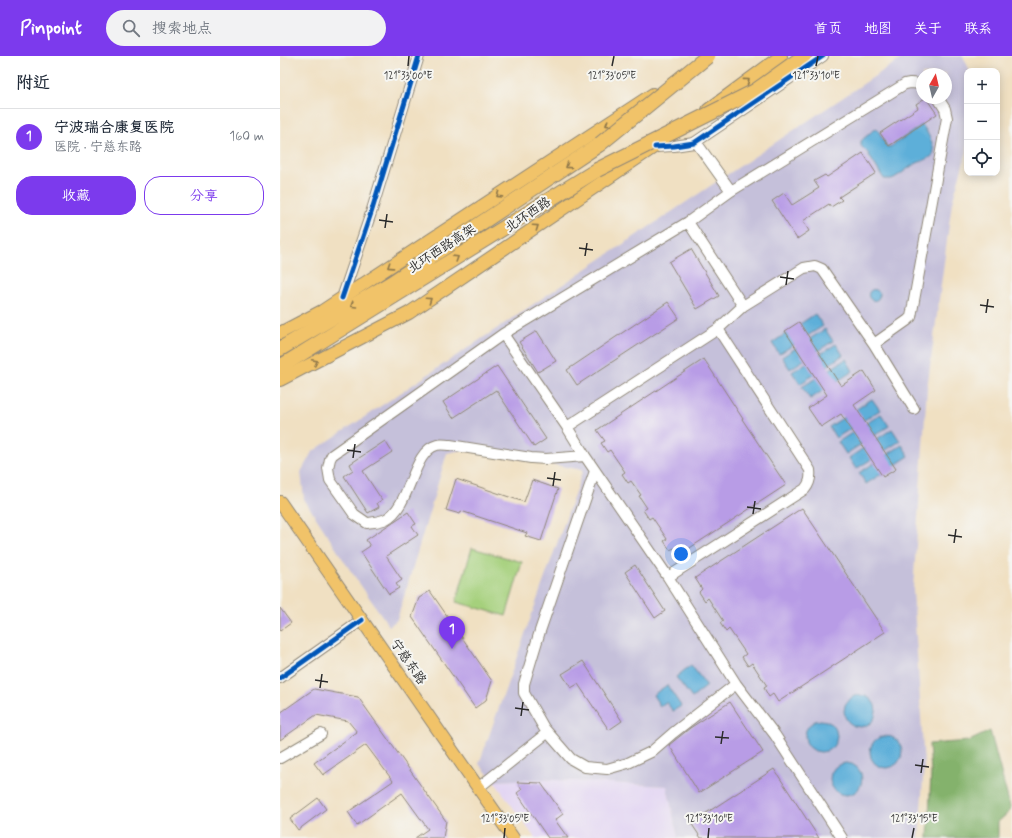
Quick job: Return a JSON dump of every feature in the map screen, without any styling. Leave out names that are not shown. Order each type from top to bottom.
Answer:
[{"type":"highway","name":"北环西路高架","points":[[280,349],[390,283],[600,144],[709,56]]},
{"type":"highway","name":"北环西路高架","points":[[280,367],[597,170],[755,91],[804,56]]},
{"type":"main road","points":[[280,333],[322,311],[709,56]]},
{"type":"main road","name":"北环西路","points":[[280,380],[409,313],[693,121],[781,56]]},
{"type":"main road","name":"宁慈东路","points":[[280,502],[478,788],[508,836]]},
{"type":"street","points":[[342,298],[371,213],[419,56]]},
{"type":"street","points":[[655,147],[694,144],[823,56]]},
{"type":"street","points":[[585,456],[546,459],[531,458],[450,445],[437,445],[428,450],[421,458],[401,504],[384,521],[367,523],[354,514],[330,480],[328,468],[332,455],[504,334],[688,222],[731,191],[905,84],[916,84]]},
{"type":"street","points":[[874,344],[911,317],[947,122],[945,109],[942,104]]},
{"type":"street","points":[[696,142],[731,191]]},
{"type":"street","points":[[688,222],[743,306]]},
{"type":"street","points":[[568,427],[718,329],[743,306],[804,268],[815,266],[822,269],[874,344],[914,409]]},
{"type":"street","points":[[668,577],[805,489],[809,484],[811,476],[810,470],[718,329]]},
{"type":"street","points":[[504,334],[568,427],[595,471],[668,577],[736,684],[775,735],[842,838]]},
{"type":"street","points":[[595,471],[540,631],[524,684],[524,693],[547,732],[571,759],[585,767],[607,769],[628,763],[652,752],[673,732],[736,684]]},
{"type":"street","points":[[280,678],[362,620]]},
{"type":"street","points":[[478,788],[547,732]]},
{"type":"street","points":[[280,758],[321,734]]},
{"type":"shaded area","points":[[905,56],[963,56],[969,68],[964,68],[964,161],[952,203],[927,389],[913,589],[924,765],[919,838],[678,838],[667,786],[539,779],[494,781],[479,764],[583,470],[467,449],[447,453],[397,620],[389,626],[348,567],[304,499],[301,472],[312,452]]},
{"type":"shaded area","points":[[539,779],[667,786],[678,838],[535,838],[494,781]]},
{"type":"green space","points":[[472,548],[522,562],[506,616],[456,602]]},
{"type":"green space","points":[[990,731],[1011,810],[998,822],[998,838],[928,838],[931,772],[929,744],[969,741]]},
{"type":"water","points":[[922,125],[934,148],[933,155],[913,165],[894,178],[884,179],[868,153],[861,146],[861,141],[875,129],[878,130],[887,147],[890,147]]},
{"type":"water","points":[[874,289],[878,291],[880,295],[878,299],[874,301],[870,299],[868,295],[870,291]]},
{"type":"water","points":[[815,314],[823,326],[779,354],[772,343]]},
{"type":"water","points":[[825,329],[833,341],[790,369],[782,357]]},
{"type":"water","points":[[836,344],[843,355],[800,384],[792,372]]},
{"type":"water","points":[[846,359],[853,371],[810,399],[802,387]]},
{"type":"water","points":[[872,399],[880,410],[836,438],[829,427]]},
{"type":"water","points":[[881,414],[889,426],[846,454],[838,442]]},
{"type":"water","points":[[892,429],[900,441],[856,469],[849,458]]},
{"type":"water","points":[[902,445],[909,456],[866,484],[859,473]]},
{"type":"water","points":[[691,665],[707,686],[692,698],[676,677]]},
{"type":"water","points":[[667,685],[681,706],[673,711],[666,702],[660,706],[653,695]]},
{"type":"water","points":[[857,695],[863,695],[873,702],[876,711],[875,717],[869,724],[863,727],[857,727],[847,720],[844,714],[844,708],[851,698]]},
{"type":"water","points":[[818,720],[824,720],[834,727],[837,736],[836,742],[830,749],[824,752],[818,752],[808,745],[805,739],[805,733],[812,723]]},
{"type":"water","points":[[883,736],[889,736],[899,743],[902,752],[901,758],[895,765],[889,768],[883,768],[873,761],[870,755],[870,749],[877,739]]},
{"type":"water","points":[[843,763],[849,763],[859,770],[862,779],[861,785],[855,792],[849,795],[843,795],[833,788],[830,782],[830,776],[837,766]]},
{"type":"building","points":[[916,104],[930,104],[937,114],[889,146],[880,133],[918,108]]},
{"type":"building","points":[[863,153],[876,173],[839,197],[842,200],[831,207],[829,204],[803,221],[809,231],[797,239],[772,201],[784,193],[792,205],[819,188],[814,181],[825,175],[827,177]]},
{"type":"building","points":[[691,249],[719,296],[697,309],[669,262]]},
{"type":"building","points":[[668,302],[679,318],[577,385],[567,370]]},
{"type":"building","points":[[799,322],[841,386],[864,371],[876,390],[854,405],[896,469],[883,477],[841,414],[821,427],[808,408],[827,395],[785,331]]},
{"type":"building","points":[[537,331],[556,361],[538,372],[519,342]]},
{"type":"building","points":[[704,359],[786,485],[679,555],[674,548],[670,550],[664,541],[667,539],[652,517],[649,519],[643,510],[647,508],[639,496],[641,495],[631,481],[628,483],[622,474],[625,472],[610,450],[607,452],[601,443],[605,441],[597,430]]},
{"type":"building","points":[[497,366],[546,439],[534,447],[496,390],[453,418],[443,402]]},
{"type":"building","points":[[385,441],[392,452],[363,471],[382,500],[377,503],[379,507],[368,513],[344,476],[353,470],[350,464]]},
{"type":"building","points":[[456,479],[524,502],[532,480],[558,489],[541,541],[525,536],[527,533],[461,511],[460,514],[446,510]]},
{"type":"building","points":[[802,508],[885,632],[778,702],[773,694],[769,697],[764,688],[767,686],[752,663],[748,666],[742,657],[746,654],[729,629],[726,632],[720,623],[723,621],[708,598],[705,601],[699,592],[702,589],[695,578]]},
{"type":"building","points":[[408,512],[416,524],[412,526],[418,535],[386,556],[402,580],[396,584],[399,588],[389,594],[361,552],[370,546],[366,540]]},
{"type":"building","points":[[635,565],[665,611],[655,618],[625,572]]},
{"type":"building","points":[[430,591],[492,681],[486,700],[475,708],[412,617],[419,598]]},
{"type":"building","points":[[280,608],[291,623],[280,631]]},
{"type":"building","points":[[583,661],[622,721],[609,730],[578,684],[571,688],[562,674]]},
{"type":"building","points":[[314,689],[358,697],[446,821],[443,838],[415,838],[428,829],[402,793],[357,825],[348,812],[393,781],[366,745],[323,775],[314,763],[357,732],[348,721],[316,715],[280,740],[280,713]]},
{"type":"building","points":[[730,702],[763,752],[699,793],[669,745],[690,728]]},
{"type":"building","points":[[774,769],[819,838],[701,838],[691,823]]},
{"type":"building","points":[[517,782],[541,783],[563,814],[555,820],[568,838],[548,838],[517,793],[522,789]]},
{"type":"building","points":[[318,798],[326,809],[298,830],[290,819]]},
{"type":"cycle path","points":[[342,298],[371,213],[419,56]]},
{"type":"cycle path","points":[[655,147],[694,143],[823,56]]},
{"type":"cycle path","points":[[280,678],[362,620]]},
{"type":"place","name":"宁波瑞合康复医院","points":[[452,649]]}]
